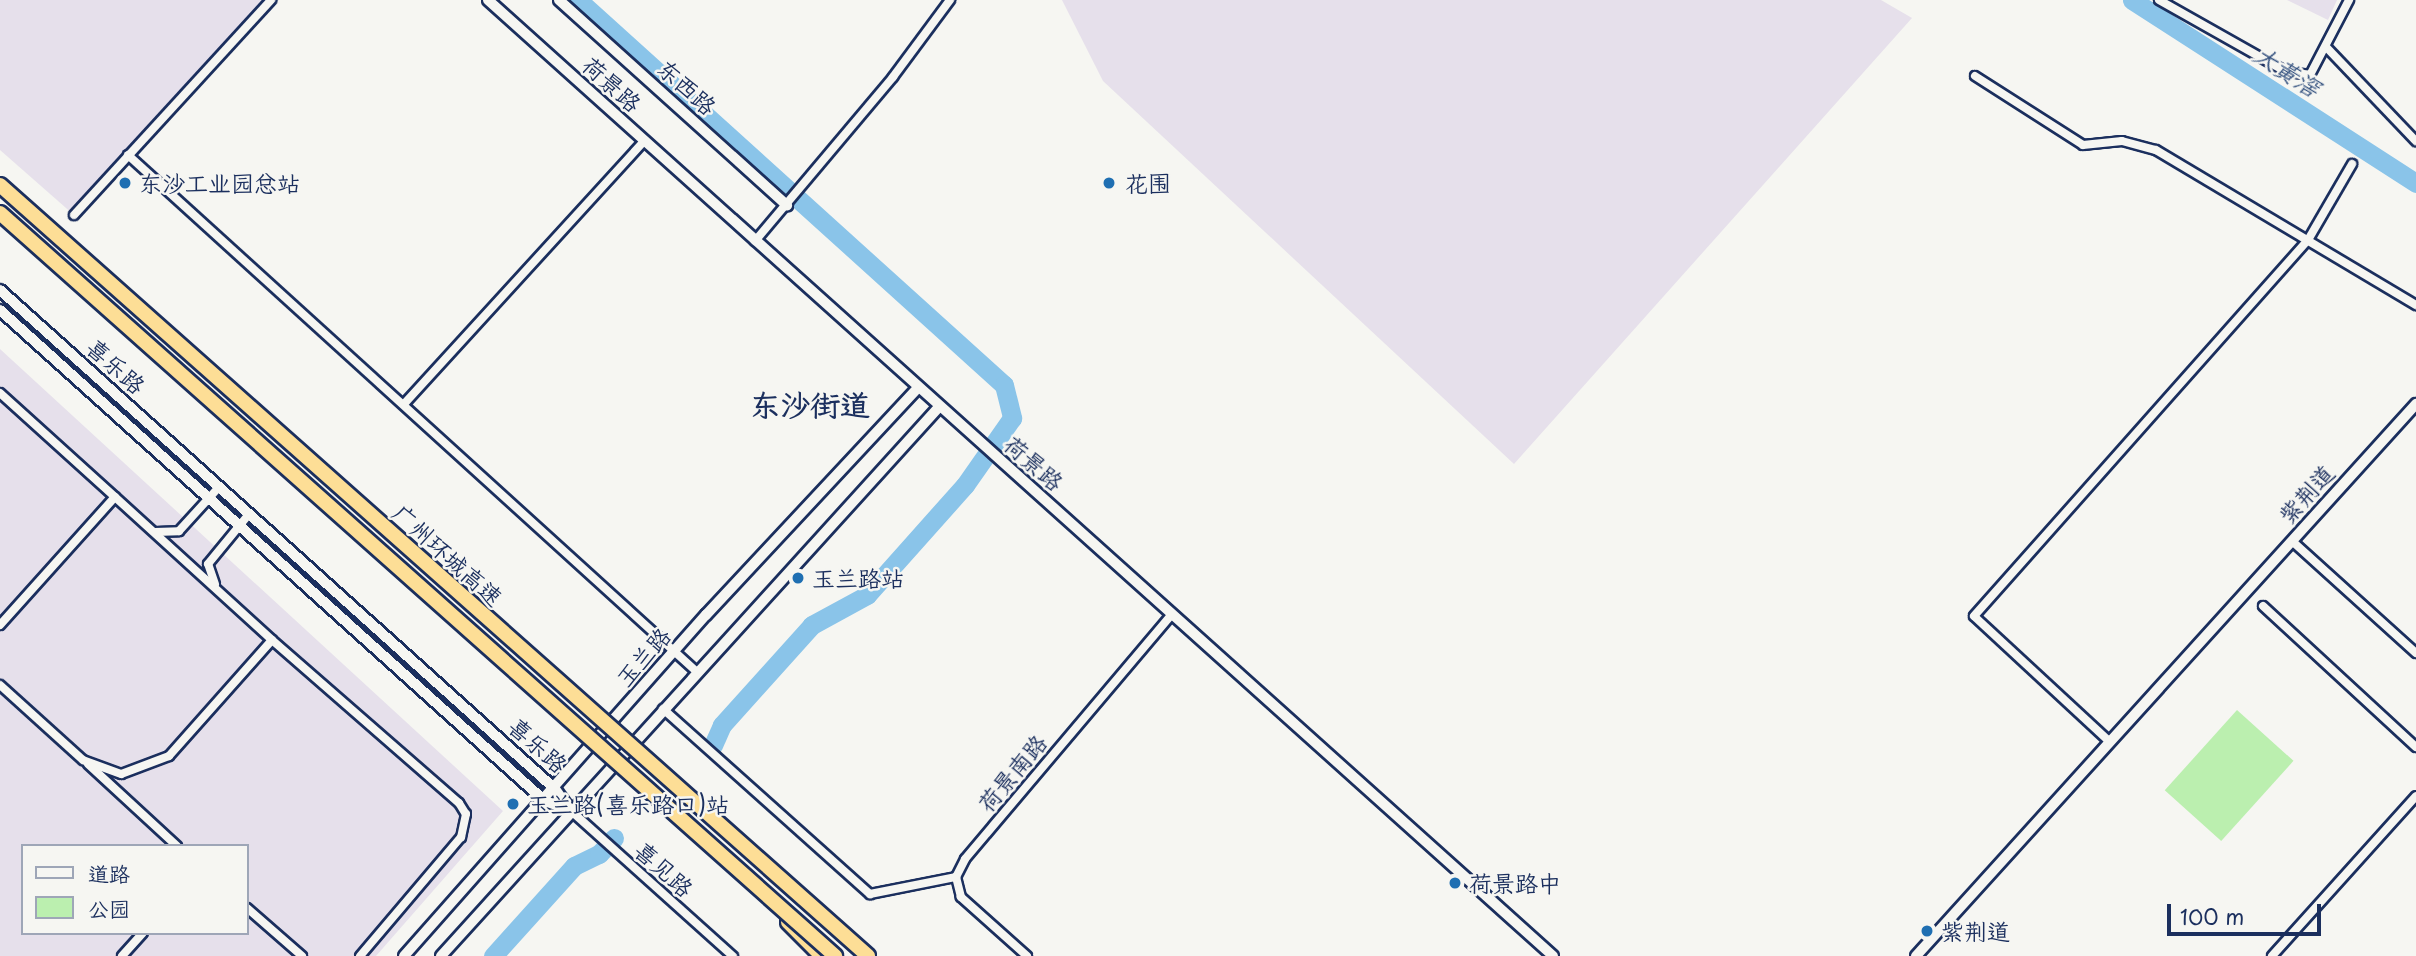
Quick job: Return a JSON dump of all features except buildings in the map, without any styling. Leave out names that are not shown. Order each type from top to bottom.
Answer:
[{"type":"highway","name":"广州环城高速","points":[[0,186],[869,956]]},
{"type":"highway","name":"广州环城高速","points":[[0,213],[835,956]]},
{"type":"highway","points":[[725,858],[822,956]]},
{"type":"street","points":[[74,215],[271,0]]},
{"type":"street","name":"荷景路","points":[[488,0],[1553,956]]},
{"type":"street","name":"东西路","points":[[559,0],[788,204]]},
{"type":"street","points":[[755,241],[805,185],[950,0]]},
{"type":"street","points":[[2159,0],[2287,72],[2310,75],[2327,48],[2348,0]]},
{"type":"street","points":[[2327,48],[2416,141]]},
{"type":"street","points":[[1975,76],[2083,145],[2122,141],[2156,150],[2416,305]]},
{"type":"street","points":[[404,404],[644,141]]},
{"type":"street","points":[[128,155],[697,672]]},
{"type":"street","points":[[2110,742],[1974,616],[2308,240],[2353,164]]},
{"type":"street","name":"喜乐路","points":[[0,290],[555,789],[570,810]]},
{"type":"street","name":"喜乐路","points":[[0,310],[211,497],[545,801],[570,810]]},
{"type":"street","name":"玉兰路","points":[[404,956],[545,801],[674,653],[918,388]]},
{"type":"street","points":[[0,393],[272,640],[460,803],[466,814],[461,837],[360,956]]},
{"type":"street","name":"紫荆道","points":[[1916,956],[2416,404]]},
{"type":"street","points":[[441,956],[570,810],[939,407]]},
{"type":"street","points":[[145,524],[158,533],[179,531],[219,486]]},
{"type":"street","points":[[0,625],[115,497]]},
{"type":"street","points":[[220,593],[208,564],[249,514]]},
{"type":"street","points":[[2292,541],[2416,653]]},
{"type":"street","points":[[2263,606],[2416,747]]},
{"type":"street","name":"荷景南路","points":[[956,877],[965,859],[1172,614]]},
{"type":"street","points":[[83,760],[121,774],[169,756],[272,640]]},
{"type":"street","points":[[0,685],[175,844]]},
{"type":"street","points":[[663,709],[870,894],[956,877],[961,897],[1027,956]]},
{"type":"street","points":[[2272,956],[2416,796]]},
{"type":"street","name":"喜见路","points":[[570,810],[733,956]]},
{"type":"street","points":[[248,909],[302,956]]},
{"type":"street","points":[[122,956],[141,935]]},
{"type":"shaded area","points":[[0,0],[271,0],[74,215],[0,150]]},
{"type":"shaded area","points":[[1062,0],[1881,0],[1912,18],[1514,464],[1103,81]]},
{"type":"shaded area","points":[[2287,0],[2337,0],[2328,20]]},
{"type":"shaded area","points":[[0,349],[503,811],[376,956],[0,956]]},
{"type":"green space","points":[[2237,710],[2293,761],[2221,841],[2165,790]]},
{"type":"waterway","points":[[578,0],[1004,385],[1012,418],[965,485],[867,595],[812,625],[722,725],[713,745]]},
{"type":"waterway","name":"大黄滘","points":[[2132,0],[2416,183]]},
{"type":"waterway","points":[[493,956],[574,866],[599,854],[614,838]]},
{"type":"place","name":"东沙工业园总站","points":[[125,183]]},
{"type":"place","name":"花围","points":[[1109,183]]},
{"type":"place","name":"玉兰路站","points":[[798,578]]},
{"type":"place","name":"玉兰路(喜乐路口)站","points":[[513,804]]},
{"type":"place","name":"荷景路中","points":[[1455,883]]},
{"type":"place","name":"紫荆道","points":[[1927,931]]},
{"type":"district","name":"东沙街道","points":[[810,404]]}]
